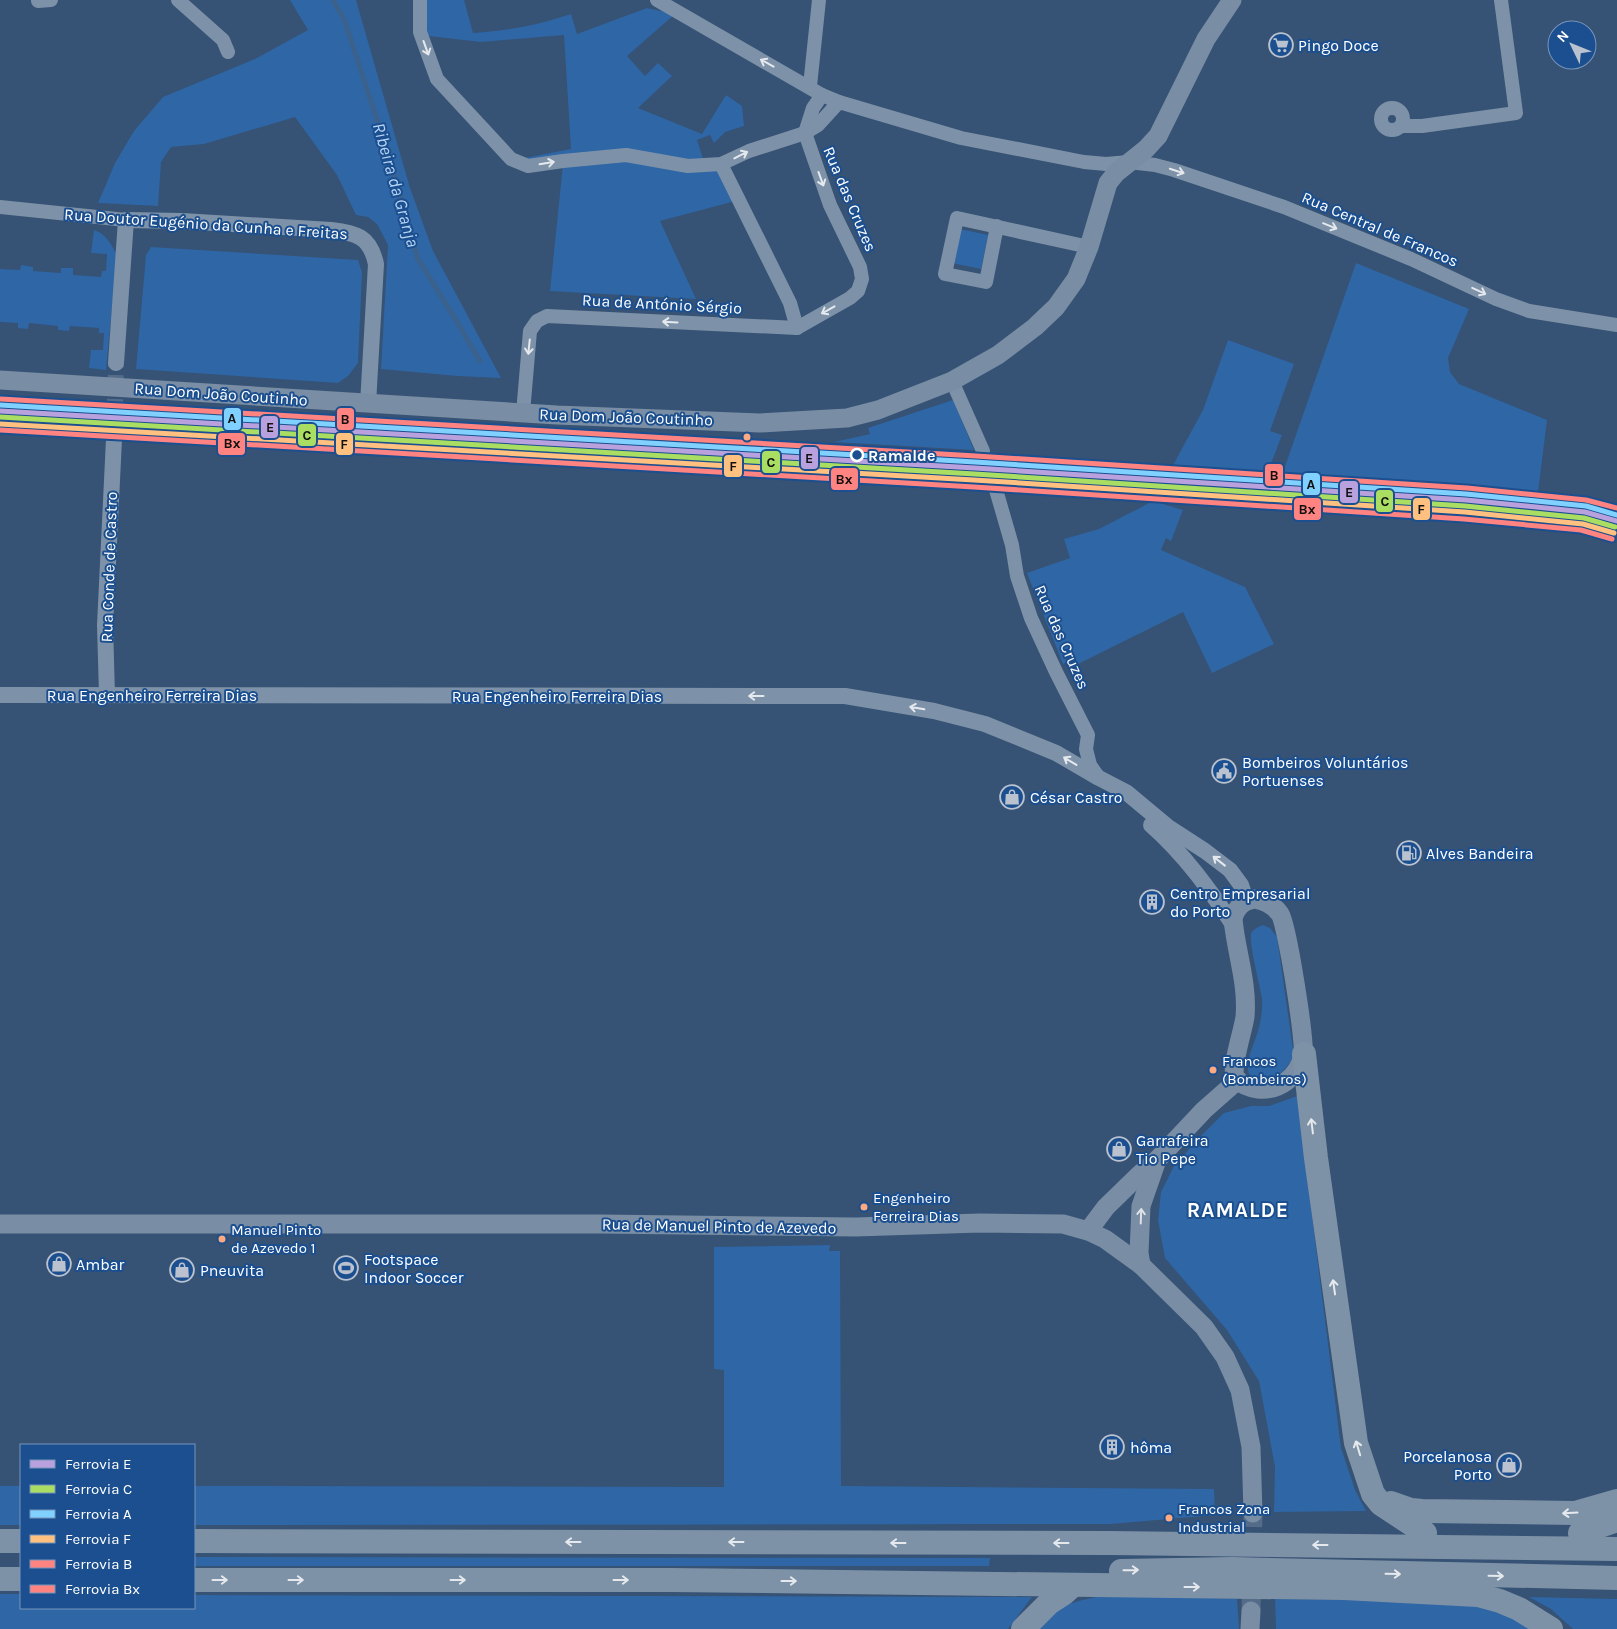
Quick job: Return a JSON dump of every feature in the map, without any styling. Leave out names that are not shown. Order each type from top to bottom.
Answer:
[{"type":"highway","points":[[1304,1054],[1317,1168],[1356,1443],[1374,1494],[1386,1508],[1425,1533]]},
{"type":"highway","points":[[1374,1494],[1410,1510],[1422,1511],[1575,1513],[1617,1501]]},
{"type":"highway","points":[[1580,1533],[1617,1520]]},
{"type":"highway","points":[[1369,1545],[1392,1534],[1617,1533]]},
{"type":"highway","points":[[0,1541],[20,1541]]},
{"type":"highway","points":[[195,1541],[1369,1545],[1617,1550]]},
{"type":"highway","points":[[840,1581],[859,1572],[1232,1569],[1617,1578]]},
{"type":"highway","points":[[1284,1588],[1345,1573]]},
{"type":"highway","points":[[0,1579],[20,1579]]},
{"type":"highway","points":[[195,1580],[840,1581],[1401,1591],[1470,1595],[1492,1599],[1519,1609],[1552,1629]]},
{"type":"highway","points":[[1023,1629],[1049,1603],[1073,1585]]},
{"type":"main road","name":"Rua Dom João Coutinho","points":[[0,380],[523,413],[760,423],[847,418],[878,410],[952,381],[998,355],[1035,327],[1056,307],[1076,279],[1089,247],[1105,190],[1116,173],[1146,149],[1158,136],[1196,57],[1219,17],[1232,0]]},
{"type":"main road","points":[[1088,1231],[1106,1207],[1157,1160],[1204,1110],[1242,1078],[1266,1089],[1286,1082],[1298,1068],[1304,1054],[1286,927],[1281,915],[1274,906],[1264,901],[1255,898],[1246,900],[1235,913],[1234,926]]},
{"type":"main road","name":"Rua Engenheiro Ferreira Dias","points":[[1234,926],[1244,974],[1246,1006],[1240,1042],[1242,1078]]},
{"type":"main road","points":[[1141,1265],[1141,1206],[1157,1160]]},
{"type":"main road","name":"Rua de Manuel Pinto de Azevedo","points":[[0,1224],[601,1224],[856,1227],[980,1223],[1062,1224],[1088,1231],[1105,1239],[1141,1265],[1204,1327],[1225,1357],[1240,1390],[1251,1447],[1253,1513]]},
{"type":"street","points":[[178,0],[223,40],[228,52]]},
{"type":"street","points":[[420,0],[420,32],[437,79],[511,159],[528,166],[626,155],[688,166],[721,164],[749,150],[805,133]]},
{"type":"street","name":"Rua Central de Francos","points":[[657,0],[810,86],[822,95],[839,102],[961,138],[1084,162],[1106,164],[1129,162],[1155,165],[1174,170],[1284,206],[1410,259],[1496,299],[1529,310],[1617,325]]},
{"type":"street","points":[[810,86],[819,0]]},
{"type":"street","points":[[1401,126],[1422,126],[1516,113],[1501,0]]},
{"type":"street","name":"Rua das Cruzes","points":[[797,328],[850,298],[858,291],[862,279],[860,267],[830,205],[805,133],[813,108],[822,95]]},
{"type":"street","name":"Rua das Cruzes","points":[[805,133],[818,125],[839,102]]},
{"type":"street","points":[[721,164],[790,303],[797,328]]},
{"type":"street","name":"Rua Doutor Eugénio da Cunha e Freitas","points":[[0,207],[126,220],[182,221],[352,232],[365,241],[373,251],[376,264],[368,404]]},
{"type":"street","points":[[997,226],[986,282],[945,274],[956,218],[997,226],[1089,247]]},
{"type":"street","points":[[116,363],[126,220]]},
{"type":"street","name":"Rua de António Sérgio","points":[[523,413],[530,331],[537,321],[547,316],[797,328]]},
{"type":"street","points":[[952,381],[983,451]]},
{"type":"street","name":"Rua Conde de Castro","points":[[107,695],[105,625],[114,439]]},
{"type":"street","name":"Rua das Cruzes","points":[[992,476],[1012,546],[1016,576],[1028,610],[1056,672],[1088,735],[1086,749],[1090,765],[1099,778]]},
{"type":"street","name":"Rua Engenheiro Ferreira Dias","points":[[0,695],[846,696],[934,711],[985,724],[1056,753],[1126,792],[1168,827],[1230,870],[1241,885],[1246,900]]},
{"type":"street","name":"Rua Engenheiro Ferreira Dias","points":[[1099,778],[1174,847],[1208,889],[1234,926]]},
{"type":"shaded area","points":[[290,0],[356,0],[410,188],[433,251],[501,378],[381,369],[388,245],[377,224],[368,217],[356,215],[337,175],[295,117],[204,144],[171,147],[161,162],[158,206],[98,203],[115,163],[134,131],[163,97],[255,59],[308,30]]},
{"type":"shaded area","points":[[420,0],[464,0],[473,33],[522,27],[571,14],[577,34],[647,8],[675,14],[627,56],[645,76],[658,63],[672,76],[638,108],[702,134],[726,95],[742,106],[744,126],[725,132],[714,143],[710,135],[697,140],[705,165],[721,164],[739,200],[660,221],[696,299],[550,291],[563,164],[625,156],[662,161],[626,155],[528,166],[511,159],[437,79],[420,32]],"holes":[[[564,35],[571,149],[525,158],[512,153],[441,74],[429,36],[481,42]]]},
{"type":"shaded area","points":[[960,229],[988,235],[981,269],[952,263]]},
{"type":"shaded area","points":[[94,230],[105,237],[117,255],[106,370],[89,368],[91,350],[103,350],[104,333],[99,333],[99,328],[70,326],[69,331],[58,330],[58,326],[29,323],[28,329],[18,328],[18,323],[0,322],[0,269],[20,270],[21,265],[33,267],[33,271],[61,273],[61,268],[73,268],[73,275],[101,277],[102,271],[106,271],[107,254],[91,253]]},
{"type":"shaded area","points":[[151,247],[358,260],[362,272],[358,363],[348,376],[338,383],[136,369],[146,255]]},
{"type":"shaded area","points":[[1356,263],[1469,309],[1448,358],[1450,372],[1459,384],[1547,420],[1538,492],[1282,475]]},
{"type":"shaded area","points":[[1228,340],[1294,364],[1270,431],[1282,435],[1267,474],[1172,467],[1203,410]]},
{"type":"shaded area","points":[[953,400],[974,450],[834,442],[870,434],[868,428]]},
{"type":"shaded area","points":[[1153,501],[1183,510],[1171,541],[1166,538],[1161,550],[1245,587],[1274,644],[1212,673],[1183,612],[1078,664],[1075,659],[1063,664],[1027,573],[1070,558],[1064,539],[1099,529]]},
{"type":"shaded area","points":[[1263,925],[1270,928],[1277,937],[1294,1056],[1276,1077],[1264,1080],[1249,1074],[1248,1069],[1262,1014],[1262,999],[1251,934],[1254,929]]},
{"type":"shaded area","points":[[1297,1096],[1341,1448],[1355,1490],[1366,1511],[1274,1512],[1275,1467],[1259,1381],[1227,1330],[1165,1258],[1158,1220],[1161,1192],[1174,1166],[1224,1113],[1251,1106],[1269,1106]]},
{"type":"shaded area","points":[[830,1245],[829,1251],[840,1251],[841,1486],[1214,1489],[1215,1515],[1111,1524],[195,1525],[195,1486],[724,1487],[724,1370],[714,1369],[714,1247]]},
{"type":"shaded area","points":[[0,1486],[20,1486],[20,1525],[0,1525]]},
{"type":"shaded area","points":[[195,1557],[990,1558],[989,1566],[195,1566]]},
{"type":"shaded area","points":[[0,1594],[20,1594],[20,1609],[195,1609],[195,1595],[1032,1597],[1008,1629],[0,1629]]},
{"type":"shaded area","points":[[1114,1594],[1237,1599],[1239,1629],[1037,1629],[1045,1620],[1063,1607],[1081,1600]]},
{"type":"shaded area","points":[[1529,1597],[1617,1599],[1617,1629],[1573,1629],[1551,1609]]},
{"type":"shaded area","points":[[1275,1599],[1468,1603],[1490,1609],[1537,1629],[1276,1629]]},
{"type":"waterway","name":"Ribeira da Granja","points":[[333,0],[344,19],[388,153],[418,259],[480,361]]},
{"type":"tunnel","points":[[114,439],[116,363]]},
{"type":"tunnel","points":[[1251,1611],[1253,1513]]},
{"type":"rail line","name":"B","points":[[1,399],[976,456],[1467,488],[1586,500],[1617,508]]},
{"type":"rail line","name":"A","points":[[0,405],[975,462],[1466,494],[1586,506],[1617,515]]},
{"type":"rail line","name":"E","points":[[0,411],[975,468],[1466,500],[1585,512],[1617,521]]},
{"type":"rail line","name":"C","points":[[0,417],[975,474],[1465,506],[1584,518],[1615,527]]},
{"type":"rail line","name":"F","points":[[0,424],[974,480],[1465,512],[1583,524],[1614,533]]},
{"type":"rail line","name":"Bx","points":[[0,430],[974,487],[1464,519],[1581,530],[1612,539]]},
{"type":"place","name":"Pingo Doce","points":[[1281,45]]},
{"type":"place","name":"Ramalde","points":[[857,455]]},
{"type":"place","name":"Bombeiros Voluntários Portuenses","points":[[1224,771]]},
{"type":"place","name":"César Castro","points":[[1012,797]]},
{"type":"place","name":"Alves Bandeira","points":[[1409,853]]},
{"type":"place","name":"Centro Empresarial do Porto","points":[[1152,902]]},
{"type":"place","name":"Francos (Bombeiros)","points":[[1213,1070]]},
{"type":"place","name":"Garrafeira Tio Pepe","points":[[1119,1149]]},
{"type":"place","name":"Engenheiro Ferreira Dias","points":[[864,1207]]},
{"type":"place","name":"Manuel Pinto de Azevedo 1","points":[[222,1239]]},
{"type":"place","name":"Ambar","points":[[59,1264]]},
{"type":"place","name":"Footspace Indoor Soccer","points":[[346,1268]]},
{"type":"place","name":"Pneuvita","points":[[182,1270]]},
{"type":"place","name":"hôma","points":[[1112,1447]]},
{"type":"place","name":"Porcelanosa Porto","points":[[1509,1465]]},
{"type":"place","name":"Francos Zona Industrial","points":[[1169,1518]]},
{"type":"district","name":"RAMALDE","points":[[1238,1210]]}]
